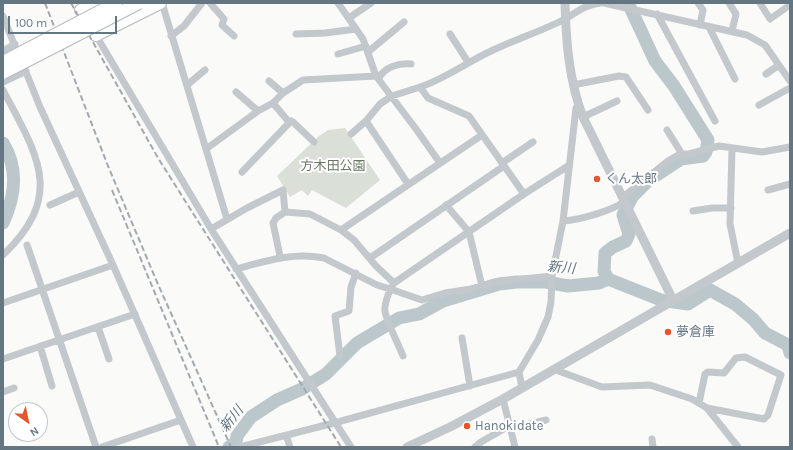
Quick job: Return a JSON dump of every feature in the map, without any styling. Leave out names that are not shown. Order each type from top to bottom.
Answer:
[{"type":"highway","points":[[80,9],[95,3]]},
{"type":"highway","points":[[3,62],[116,3]]},
{"type":"highway","points":[[3,73],[139,3]]},
{"type":"highway","points":[[95,33],[161,3]]},
{"type":"street","points":[[161,3],[227,219]]},
{"type":"street","points":[[171,36],[184,26],[202,3]]},
{"type":"street","points":[[210,3],[224,19],[222,25],[234,36]]},
{"type":"street","points":[[338,3],[356,29],[367,49],[377,77],[440,164]]},
{"type":"street","points":[[349,18],[371,3]]},
{"type":"street","points":[[565,3],[573,85],[579,106],[671,296]]},
{"type":"street","points":[[351,134],[366,121],[380,104],[392,96],[433,83],[468,62],[566,18],[577,10],[594,3],[600,3]]},
{"type":"street","points":[[604,3],[657,14],[709,28],[732,31],[758,40],[765,45],[790,81]]},
{"type":"street","points":[[698,3],[703,10],[700,25]]},
{"type":"street","points":[[729,3],[736,14],[732,31]]},
{"type":"street","points":[[760,3],[770,19],[790,5]]},
{"type":"street","points":[[657,14],[715,121]]},
{"type":"street","points":[[3,16],[15,47],[3,51]]},
{"type":"street","points":[[338,54],[367,49],[404,22]]},
{"type":"street","points":[[709,28],[734,79]]},
{"type":"street","points":[[296,34],[325,33],[356,29]]},
{"type":"street","points":[[95,33],[211,229],[334,423],[351,447]]},
{"type":"street","points":[[450,34],[468,62]]},
{"type":"street","points":[[206,149],[258,111],[273,103],[283,93],[303,80],[377,77],[382,72],[398,64],[411,64]]},
{"type":"street","points":[[766,74],[779,65]]},
{"type":"street","points":[[3,82],[25,69],[40,107],[113,264],[193,447]]},
{"type":"street","points":[[187,85],[206,70]]},
{"type":"street","points":[[573,85],[619,76],[626,77],[648,110]]},
{"type":"street","points":[[269,81],[283,93]]},
{"type":"street","points":[[420,87],[428,98],[469,116],[524,194]]},
{"type":"street","points":[[759,105],[790,88]]},
{"type":"street","points":[[3,90],[33,148],[41,181],[40,197],[34,216],[19,238],[3,255]]},
{"type":"street","points":[[236,92],[258,111]]},
{"type":"street","points":[[583,117],[617,101]]},
{"type":"street","points":[[273,103],[288,121],[291,121],[314,142]]},
{"type":"street","points":[[240,447],[334,423],[519,372],[533,351],[546,322],[551,302],[550,288],[563,221],[568,166],[576,108],[579,106]]},
{"type":"street","points":[[242,172],[291,121]]},
{"type":"street","points":[[366,121],[408,184]]},
{"type":"street","points":[[667,130],[682,154]]},
{"type":"street","points":[[341,230],[482,135]]},
{"type":"street","points":[[370,258],[461,195],[466,194],[533,142]]},
{"type":"street","points":[[563,221],[598,213],[624,200],[668,161],[682,154],[689,154],[719,146],[762,152],[790,147]]},
{"type":"street","points":[[732,149],[730,224],[738,263]]},
{"type":"street","points":[[403,356],[396,336],[386,320],[385,310],[392,286],[524,194],[568,166]]},
{"type":"street","points":[[768,190],[790,184]]},
{"type":"street","points":[[211,229],[283,190],[285,212]]},
{"type":"street","points":[[50,205],[79,192]]},
{"type":"street","points":[[446,205],[469,232],[482,286]]},
{"type":"street","points":[[693,211],[712,208],[731,208]]},
{"type":"street","points":[[280,256],[273,223],[276,218],[285,212],[310,214],[341,230],[354,240],[392,286]]},
{"type":"street","points":[[407,447],[450,427],[522,388],[659,308],[671,296],[682,295],[790,232]]},
{"type":"street","points":[[27,244],[96,447]]},
{"type":"street","points":[[236,268],[280,256],[294,255],[324,258],[378,285],[392,286],[422,300],[494,282],[552,277]]},
{"type":"street","points":[[3,303],[113,264]]},
{"type":"street","points":[[340,356],[334,316],[349,311],[351,287],[356,273]]},
{"type":"street","points":[[3,358],[135,314]]},
{"type":"street","points":[[98,327],[109,359]]},
{"type":"street","points":[[462,338],[470,386]]},
{"type":"street","points":[[40,346],[52,386]]},
{"type":"street","points":[[553,369],[602,387],[650,385],[664,388],[708,408],[764,419],[768,415],[781,375],[745,357],[736,358],[724,373],[708,372],[705,374],[699,403]]},
{"type":"street","points":[[519,372],[522,388]]},
{"type":"street","points":[[3,392],[14,388]]},
{"type":"street","points":[[502,399],[515,447]]},
{"type":"street","points":[[708,408],[738,447]]},
{"type":"street","points":[[102,447],[181,420]]},
{"type":"street","points":[[480,446],[481,442],[510,428],[546,420]]},
{"type":"street","points":[[286,435],[290,447]]},
{"type":"green space","name":"方木田公園","points":[[345,128],[380,180],[346,208],[312,190],[308,196],[302,190],[290,197],[277,176],[319,136],[328,130]]},
{"type":"waterway","name":"新川","points":[[608,279],[604,271],[605,253],[613,247],[626,241],[629,234],[623,215],[632,197],[649,180],[681,159],[703,156],[706,152],[708,140],[674,86],[655,61],[629,5]]},
{"type":"waterway","points":[[3,143],[11,163],[14,183],[10,203],[3,223]]},
{"type":"waterway","points":[[608,279],[661,300],[688,304],[710,290],[735,304],[753,319],[765,333],[788,345],[790,353]]},
{"type":"waterway","name":"新川","points":[[229,447],[236,442],[237,436],[251,417],[277,400],[302,389],[326,374],[357,343],[399,318],[419,314],[443,301],[499,284],[517,282],[546,282],[568,286],[599,283],[608,279]]},
{"type":"railway","points":[[45,3],[108,166],[157,282],[231,447]]},
{"type":"railway","points":[[71,3],[158,158],[341,447]]},
{"type":"railway","points":[[112,190],[219,447]]},
{"type":"place","name":"くん太郎","points":[[597,179]]},
{"type":"place","name":"夢倉庫","points":[[668,332]]},
{"type":"place","name":"Hanokidate","points":[[467,426]]}]
